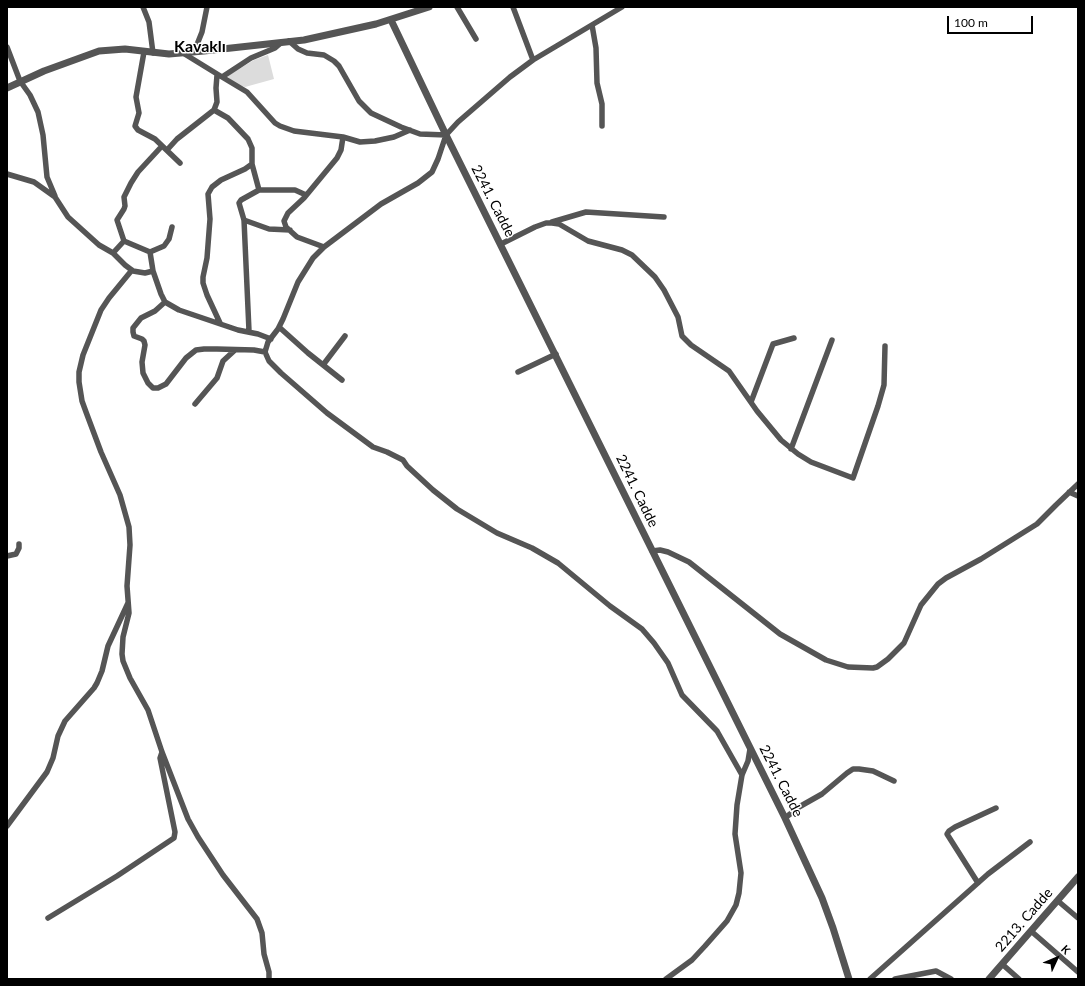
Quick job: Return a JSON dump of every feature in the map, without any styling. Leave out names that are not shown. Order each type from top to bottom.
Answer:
[{"type":"street","points":[[143,7],[149,22],[153,53]]},
{"type":"street","points":[[194,52],[202,32],[207,7]]},
{"type":"street","points":[[7,88],[70,60],[99,51],[125,49],[153,53],[183,53],[286,42],[332,34],[391,20],[429,7]]},
{"type":"street","points":[[457,7],[476,39]]},
{"type":"street","points":[[513,7],[533,60]]},
{"type":"street","points":[[622,7],[533,60],[510,77],[455,125],[446,135],[432,172],[418,183],[381,204],[324,247],[313,258],[298,282],[279,327],[266,346],[265,352],[270,361],[281,373],[327,413],[373,446],[403,460],[407,466],[433,490],[457,509],[497,533],[532,548],[554,560],[610,606],[642,629],[668,663],[682,695],[688,703],[710,722],[717,731],[742,775]]},
{"type":"street","name":"2241. Cadde","points":[[391,20],[446,135],[785,818],[828,914],[849,979]]},
{"type":"street","points":[[592,25],[596,48],[597,82],[602,104],[602,126]]},
{"type":"street","points":[[167,150],[177,139],[214,110],[217,102],[216,88],[219,76],[251,58],[286,42]]},
{"type":"street","points":[[286,42],[298,49],[324,55],[334,61],[339,66],[363,106],[378,116],[420,134],[446,135]]},
{"type":"street","points":[[7,47],[20,81],[30,95],[38,112],[43,135],[47,177],[55,197],[68,217],[99,245],[113,253],[132,270],[145,273],[153,271]]},
{"type":"street","points":[[144,52],[136,97],[139,113],[135,126],[138,130],[149,135],[180,163]]},
{"type":"street","points":[[183,53],[247,92],[269,117],[280,126],[294,131],[343,137],[360,142],[394,137],[410,130]]},
{"type":"street","points":[[214,110],[228,118],[248,139],[252,148],[252,164],[259,190]]},
{"type":"street","points":[[324,247],[298,237],[286,227],[284,221],[286,216],[337,158],[341,150],[343,137]]},
{"type":"street","points":[[162,146],[138,172],[131,183],[124,197],[124,209],[117,220],[124,241],[150,252],[164,246],[169,239],[172,227]]},
{"type":"street","points":[[220,323],[207,295],[203,277],[207,258],[210,224],[208,194],[212,187],[221,180],[245,170],[252,164]]},
{"type":"street","points":[[7,174],[34,182],[55,197]]},
{"type":"street","points":[[249,331],[244,220],[239,202],[259,190],[295,190],[306,195]]},
{"type":"street","points":[[500,244],[535,227],[586,212],[664,217]]},
{"type":"street","points":[[244,220],[269,229],[290,230]]},
{"type":"street","points":[[549,223],[560,224],[580,237],[594,243],[628,252],[637,259],[655,277],[664,290],[678,317],[682,336],[691,345],[729,371],[781,440],[791,449],[811,462],[853,478],[884,385],[885,346]]},
{"type":"street","points":[[113,253],[124,241]]},
{"type":"street","points":[[150,252],[153,271],[165,302],[179,310],[238,330],[249,331],[271,339]]},
{"type":"street","points":[[132,270],[101,310],[83,354],[79,372],[82,401],[101,452],[120,495],[127,517],[130,535],[127,572],[128,619],[122,645],[123,661],[130,678],[148,710],[184,810],[198,837],[223,875],[257,919],[262,933],[269,979]]},
{"type":"street","points":[[165,302],[155,311],[141,318],[133,332],[134,336],[144,341],[145,345],[142,362],[143,373],[148,383],[153,388],[158,388],[166,384],[186,358],[196,350],[254,350],[265,352]]},
{"type":"street","points":[[279,327],[342,380]]},
{"type":"street","points":[[323,365],[345,336]]},
{"type":"street","points":[[751,402],[773,344],[794,338]]},
{"type":"street","points":[[791,449],[832,340]]},
{"type":"street","points":[[195,404],[217,378],[223,361],[235,350]]},
{"type":"street","points":[[518,372],[556,354]]},
{"type":"street","points":[[652,551],[660,550],[668,552],[689,562],[780,634],[826,660],[848,666],[873,668],[888,660],[904,643],[921,605],[938,584],[1038,524],[1078,484]]},
{"type":"street","points":[[1069,492],[1078,496]]},
{"type":"street","points":[[7,556],[16,554],[19,544]]},
{"type":"street","points":[[7,826],[47,772],[53,758],[58,736],[65,721],[97,683],[102,671],[108,646],[128,603]]},
{"type":"street","points":[[666,979],[692,960],[726,921],[736,905],[740,893],[742,873],[735,834],[742,775],[748,761],[750,749]]},
{"type":"street","points":[[48,918],[117,876],[174,838],[175,832],[160,758],[162,752]]},
{"type":"street","points":[[785,818],[799,807],[822,794],[853,769],[873,771],[894,781]]},
{"type":"street","points":[[978,883],[947,834],[949,830],[996,808]]},
{"type":"street","points":[[870,979],[978,883],[1030,842]]},
{"type":"street","name":"2213. Cadde","points":[[989,979],[1078,878]]},
{"type":"street","points":[[1058,901],[1078,918]]},
{"type":"street","points":[[1031,932],[1078,972]]},
{"type":"street","points":[[1002,964],[1019,979]]},
{"type":"street","points":[[895,979],[936,971],[952,979]]},
{"type":"shaded area","points":[[268,55],[274,79],[245,87],[234,83],[227,76],[254,60]]},
{"type":"district","name":"Kavaklı","points":[[200,47]]}]
